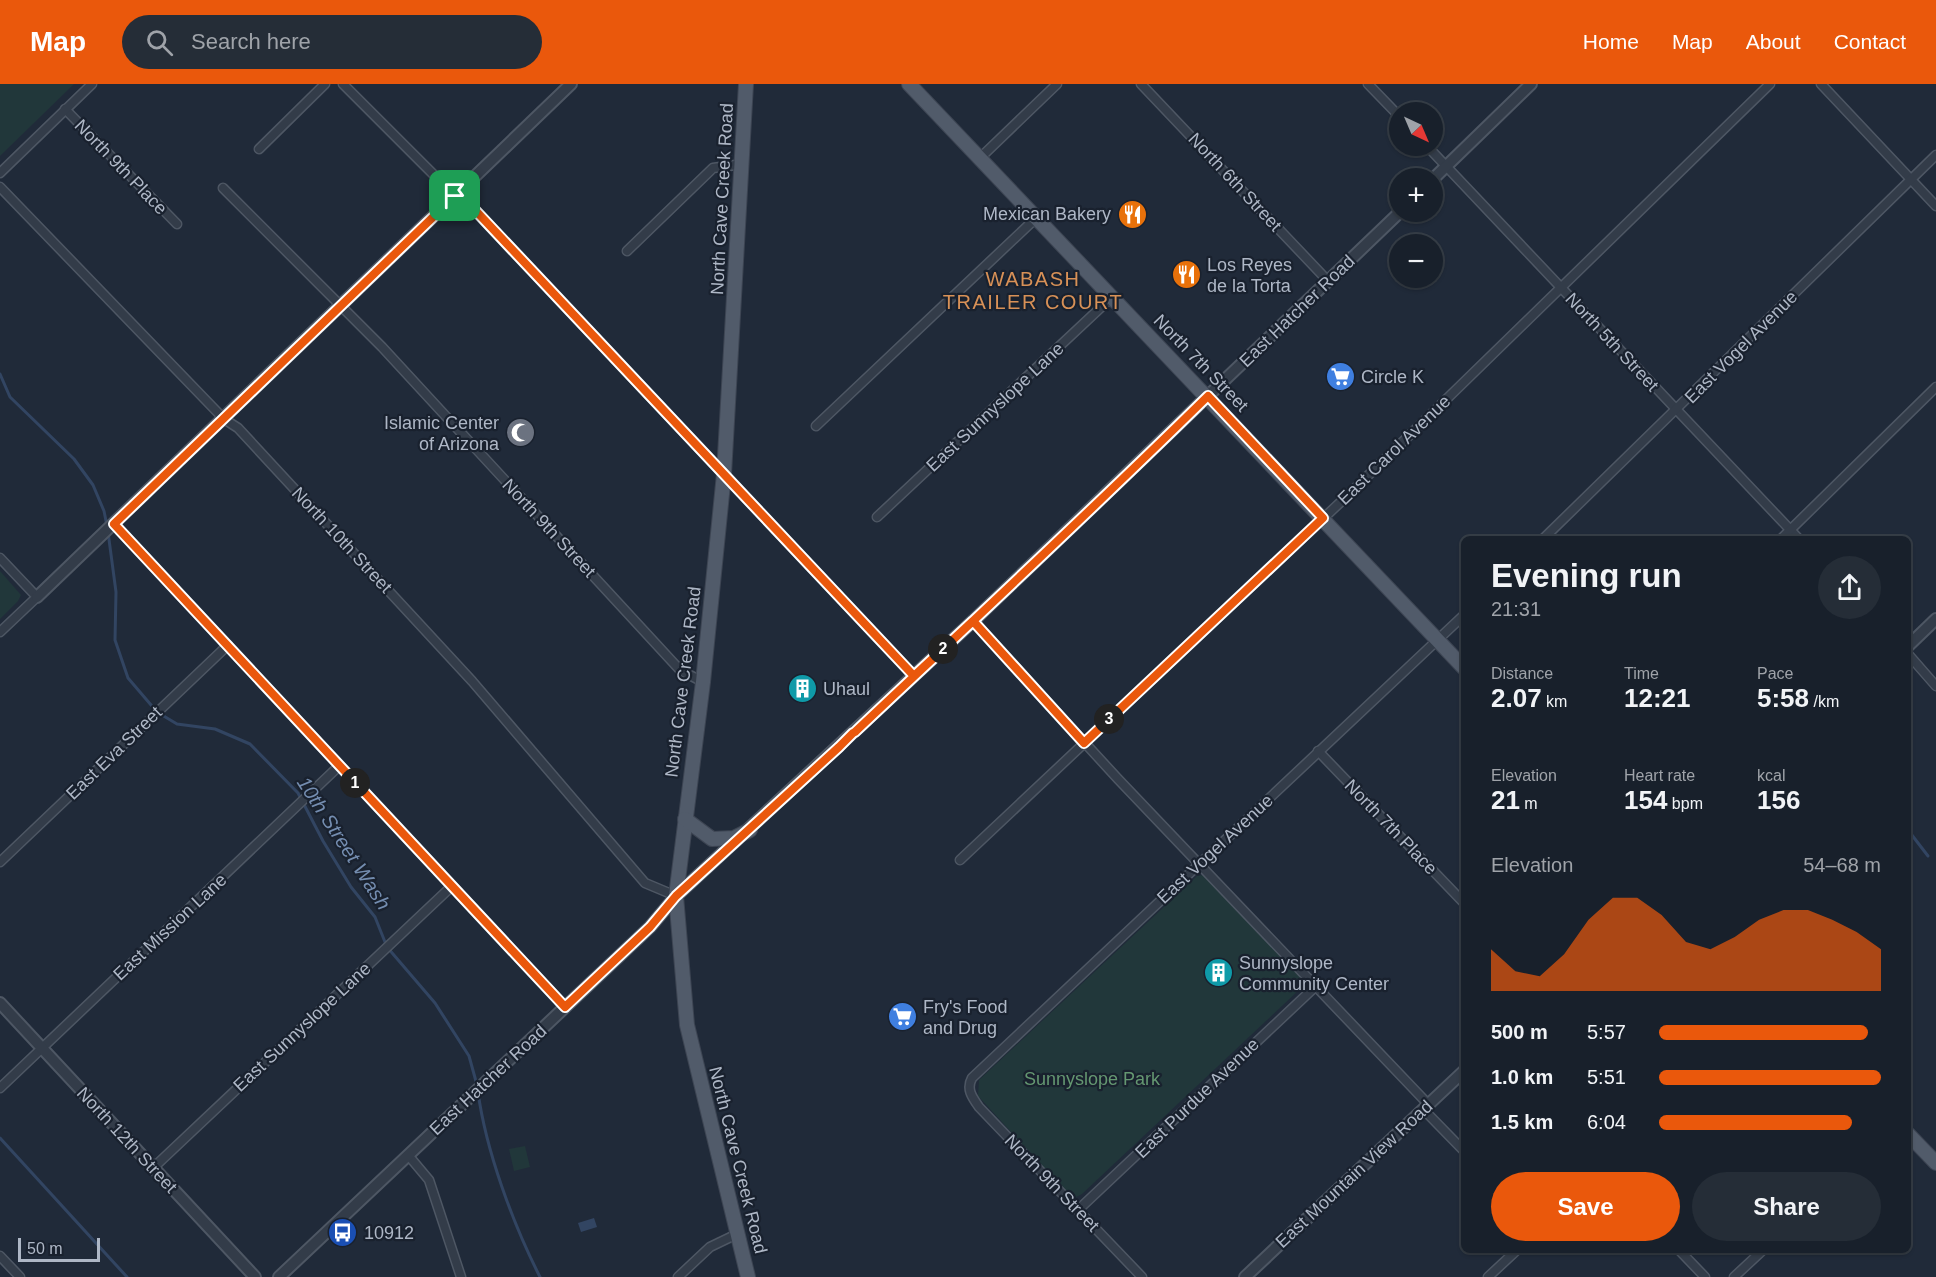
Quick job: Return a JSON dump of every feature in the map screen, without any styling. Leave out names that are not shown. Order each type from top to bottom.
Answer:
[{"type":"main road","name":"North Cave Creek Road","points":[[746,84],[724,474],[703,682],[676,896],[687,1025],[748,1277]]},
{"type":"main road","name":"North 7th Street","points":[[909,84],[1208,396],[1461,665]]},
{"type":"main road","points":[[685,819],[712,839],[734,838],[750,830]]},
{"type":"main road","points":[[1911,1137],[1936,1163]]},
{"type":"street","points":[[0,174],[92,84]]},
{"type":"street","points":[[259,149],[325,84]]},
{"type":"street","points":[[343,84],[457,195],[914,676]]},
{"type":"street","points":[[0,632],[225,419],[571,84]]},
{"type":"street","points":[[979,159],[1057,84]]},
{"type":"street","name":"North 6th Street","points":[[1141,84],[1328,281]]},
{"type":"street","points":[[1368,84],[1389,106]]},
{"type":"street","points":[[1443,170],[1532,84]]},
{"type":"street","name":"East Carol Avenue","points":[[960,860],[1323,518],[1770,84]]},
{"type":"street","points":[[1821,84],[1936,206]]},
{"type":"street","name":"North 9th Place","points":[[65,109],[177,224]]},
{"type":"street","name":"East Vogel Avenue","points":[[1546,536],[1936,155]]},
{"type":"street","name":"North 5th Street","points":[[1436,156],[1796,536]]},
{"type":"street","points":[[627,251],[713,168],[743,164]]},
{"type":"street","name":"North 10th Street","points":[[0,187],[225,419],[238,428],[472,681],[645,883],[676,896]]},
{"type":"street","name":"North 9th Street","points":[[223,188],[382,347],[680,670],[703,682]]},
{"type":"street","points":[[816,426],[1036,218]]},
{"type":"street","name":"East Hatcher Road","points":[[279,1277],[650,927],[676,896],[750,830],[973,621],[1390,222]]},
{"type":"street","name":"East Sunnyslope Lane","points":[[878,517],[1112,297]]},
{"type":"street","points":[[1784,536],[1936,387]]},
{"type":"street","points":[[114,524],[565,1007]]},
{"type":"street","points":[[0,558],[37,597]]},
{"type":"street","name":"East Vogel Avenue","points":[[968,1084],[985,1064],[1461,618]]},
{"type":"street","points":[[1911,643],[1936,619]]},
{"type":"street","points":[[973,621],[1084,743],[1317,985],[1461,1148]]},
{"type":"street","name":"East Eva Street","points":[[0,862],[228,645]]},
{"type":"street","points":[[1911,657],[1936,686]]},
{"type":"street","name":"North 7th Place","points":[[1318,751],[1461,900]]},
{"type":"street","name":"East Mission Lane","points":[[0,1088],[339,766]]},
{"type":"street","name":"East Sunnyslope Lane","points":[[152,1169],[452,886]]},
{"type":"street","name":"East Purdue Avenue","points":[[1078,1210],[1317,985]]},
{"type":"street","name":"North 12th Street","points":[[0,1003],[152,1169],[255,1277]]},
{"type":"street","name":"East Mountain View Road","points":[[1245,1277],[1461,1074]]},
{"type":"street","name":"North 9th Street","points":[[968,1084],[971,1097],[979,1107],[1142,1277]]},
{"type":"street","points":[[408,1155],[429,1180],[461,1277]]},
{"type":"street","points":[[678,1277],[710,1247],[737,1234]]},
{"type":"street","points":[[1488,1277],[1514,1253]]},
{"type":"street","points":[[1682,1253],[1705,1277]]},
{"type":"street","points":[[1734,1277],[1760,1253]]},
{"type":"street","points":[[0,1256],[20,1277]]},
{"type":"green space","points":[[0,84],[74,84],[0,156]]},
{"type":"green space","points":[[0,571],[21,595],[0,619]]},
{"type":"green space","name":"Sunnyslope Park","points":[[1204,875],[1302,977],[1300,989],[1082,1194],[1076,1197],[1070,1196],[978,1096],[979,1080],[1197,876]]},
{"type":"green space","points":[[525,1146],[530,1167],[514,1171],[509,1149]]},
{"type":"water","points":[[594,1218],[597,1227],[581,1232],[578,1223]]},
{"type":"waterway","name":"10th Street Wash","points":[[0,374],[10,397],[74,459],[93,485],[104,511],[107,526]]},
{"type":"waterway","name":"10th Street Wash","points":[[108,532],[116,592],[115,640],[128,678],[157,712],[177,724],[215,729],[250,744],[298,793],[351,887],[375,917],[387,947],[435,1003],[469,1056],[477,1085]]},
{"type":"waterway","points":[[1911,834],[1928,856]]},
{"type":"waterway","name":"10th Street Wash","points":[[478,1092],[487,1138],[502,1187],[540,1277]]},
{"type":"waterway","points":[[0,1138],[127,1277]]},
{"type":"place","name":"Mexican Bakery","points":[[1132,214]]},
{"type":"place","name":"Los Reyes de la Torta","points":[[1186,275]]},
{"type":"place","name":"Circle K","points":[[1340,377]]},
{"type":"place","name":"Islamic Center of Arizona","points":[[520,433]]},
{"type":"place","name":"Uhaul","points":[[802,689]]},
{"type":"place","name":"Sunnyslope Community Center","points":[[1218,973]]},
{"type":"place","name":"Fry's Food and Drug","points":[[902,1017]]},
{"type":"place","name":"10912","points":[[343,1233]]},
{"type":"district","name":"WABASH TRAILER COURT","points":[[1033,290]]},
{"type":"route","points":[[455,196],[114,524],[565,1007],[650,927],[676,896],[855,732],[973,621],[1208,396],[1323,518],[1084,743],[973,621],[914,676],[459,193],[455,196]]}]
